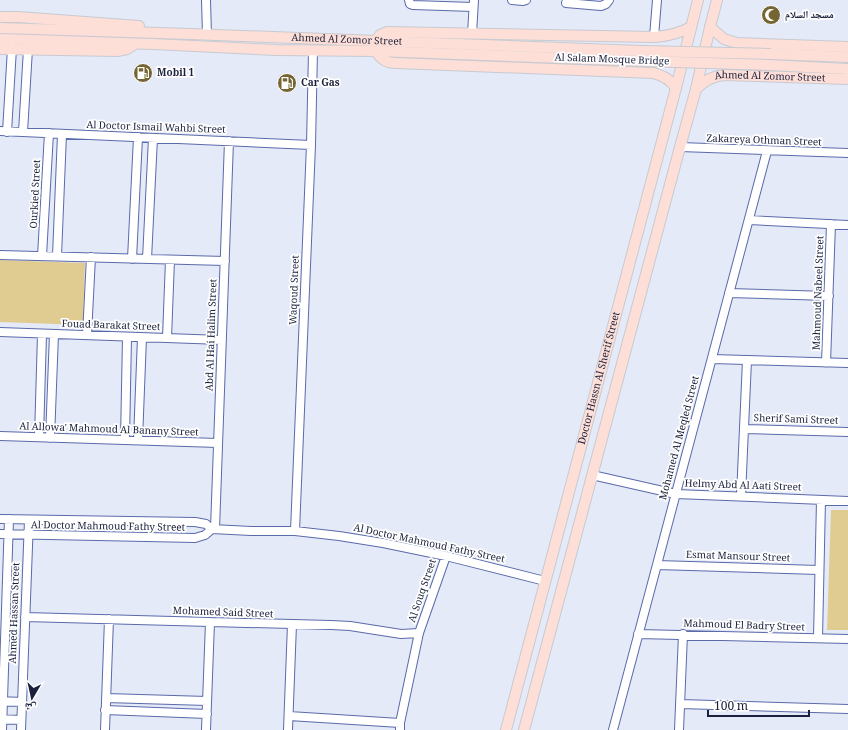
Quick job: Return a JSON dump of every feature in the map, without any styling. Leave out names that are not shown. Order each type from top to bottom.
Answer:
[{"type":"main road","name":"Doctor Hassn Al Sherif Street","points":[[506,730],[698,0]]},
{"type":"main road","name":"Doctor Hassn Al Sherif Street","points":[[524,730],[696,89],[717,0]]},
{"type":"main road","name":"Ahmed Al Zomor Street","points":[[0,17],[183,29],[188,30],[191,34],[376,46]]},
{"type":"main road","name":"Ahmed Al Zomor Street","points":[[676,88],[662,75],[653,73],[389,63],[379,57],[376,46],[380,35],[387,32],[654,37],[671,35],[691,27]]},
{"type":"main road","points":[[0,28],[191,34]]},
{"type":"main road","points":[[710,28],[724,39],[737,44],[848,47]]},
{"type":"main road","points":[[646,73],[653,67],[658,59],[659,50],[654,37]]},
{"type":"main road","points":[[0,39],[134,44]]},
{"type":"main road","name":"Ahmed Al Zomor Street","points":[[0,49],[12,48],[118,51],[127,49],[134,44],[277,50],[313,50],[376,46]]},
{"type":"main road","points":[[729,74],[725,68],[724,57],[727,50],[737,44]]},
{"type":"main road","name":"Al Salam Mosque Bridge","points":[[376,46],[770,60],[848,57]]},
{"type":"main road","name":"Al Salam Mosque Bridge","points":[[770,60],[848,69]]},
{"type":"main road","name":"Ahmed Al Zomor Street","points":[[696,89],[708,79],[718,75],[729,74],[848,79]]},
{"type":"main road","points":[[588,419],[606,423]]},
{"type":"main road","points":[[562,519],[579,523]]},
{"type":"street","points":[[206,0],[207,35]]},
{"type":"street","points":[[409,0],[410,4],[413,5],[473,3],[472,34]]},
{"type":"street","points":[[512,0],[526,0]]},
{"type":"street","points":[[566,3],[601,6],[606,4],[609,0]]},
{"type":"street","points":[[654,37],[657,0]]},
{"type":"street","points":[[3,131],[12,48]]},
{"type":"street","points":[[23,132],[28,49]]},
{"type":"street","name":"Waqoud Street","points":[[295,531],[311,145],[313,50]]},
{"type":"street","name":"Al Doctor Ismail Wahbi Street","points":[[3,131],[311,145]]},
{"type":"street","name":"Ourkied Street","points":[[42,256],[49,133]]},
{"type":"street","points":[[57,256],[62,134]]},
{"type":"street","points":[[132,259],[138,137]]},
{"type":"street","points":[[147,259],[153,138]]},
{"type":"street","name":"Abd Al Hai Halim Street","points":[[214,529],[229,141]]},
{"type":"street","name":"Zakareya Othman Street","points":[[680,147],[848,153]]},
{"type":"street","name":"Mohamed Al Meqled Street","points":[[613,730],[767,151]]},
{"type":"street","points":[[749,220],[848,225]]},
{"type":"street","name":"Mahmoud Nabeel Street","points":[[826,363],[831,224]]},
{"type":"street","points":[[0,255],[225,261]]},
{"type":"street","points":[[88,335],[91,258]]},
{"type":"street","points":[[167,338],[170,260]]},
{"type":"street","points":[[729,293],[829,296]]},
{"type":"street","name":"Fouad Barakat Street","points":[[0,332],[222,340]]},
{"type":"street","points":[[39,437],[42,334]]},
{"type":"street","points":[[50,438],[54,334]]},
{"type":"street","points":[[124,440],[127,337]]},
{"type":"street","points":[[138,440],[142,337]]},
{"type":"street","points":[[712,359],[848,363]]},
{"type":"street","name":"Sherif Sami Street","points":[[741,496],[747,360]]},
{"type":"street","name":"Sherif Sami Street","points":[[744,429],[848,432]]},
{"type":"street","name":"Al Allowa' Mahmoud Al Banany Street","points":[[0,436],[218,443]]},
{"type":"street","name":"Helmy Abd Al Aati Street","points":[[592,475],[676,494],[848,501]]},
{"type":"street","points":[[818,638],[821,500]]},
{"type":"street","name":"Al Doctor Mahmoud Fathy Street","points":[[0,519],[195,522],[206,524],[214,529],[295,531],[361,539],[446,556],[545,581]]},
{"type":"street","name":"Ahmed Hassan Street","points":[[2,730],[1,719],[9,519]]},
{"type":"street","name":"Ahmed Hassan Street","points":[[21,730],[29,520]]},
{"type":"street","name":"Al Doctor Mahmoud Fathy Street","points":[[0,534],[194,538],[205,535],[214,529]]},
{"type":"street","name":"Al Souq Street","points":[[400,726],[419,633],[446,556]]},
{"type":"street","name":"Esmat Mansour Street","points":[[657,565],[820,570]]},
{"type":"street","name":"Mohamed Said Street","points":[[25,617],[350,626],[401,634],[419,633]]},
{"type":"street","points":[[105,730],[109,619]]},
{"type":"street","points":[[206,730],[210,622]]},
{"type":"street","points":[[288,730],[292,624]]},
{"type":"street","name":"Mahmoud El Badry Street","points":[[638,634],[848,639]]},
{"type":"street","points":[[679,730],[683,634]]},
{"type":"street","points":[[106,698],[207,701]]},
{"type":"street","points":[[2,701],[22,702]]},
{"type":"street","points":[[680,704],[848,709]]},
{"type":"street","points":[[105,710],[207,714]]},
{"type":"street","points":[[289,716],[400,726]]},
{"type":"street","points":[[1,719],[21,720]]},
{"type":"shaded area","points":[[0,260],[85,263],[83,325],[0,322]]},
{"type":"shaded area","points":[[831,510],[848,510],[848,630],[827,630]]},
{"type":"place","name":"مسجد السلام","points":[[771,15]]},
{"type":"place","name":"Mobil 1","points":[[143,73]]},
{"type":"place","name":"Car Gas","points":[[287,83]]}]
